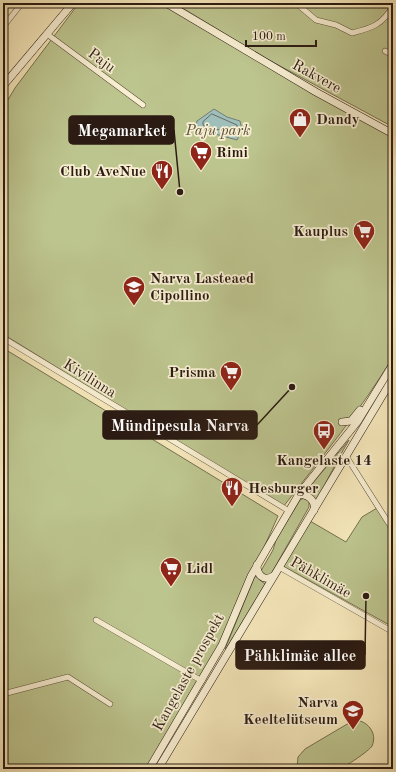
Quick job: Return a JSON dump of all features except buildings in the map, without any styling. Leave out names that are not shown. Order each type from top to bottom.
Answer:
[{"type":"main road","points":[[3,86],[73,3]]},
{"type":"main road","name":"Rakvere","points":[[166,3],[316,92],[393,134]]},
{"type":"main road","name":"Kangelaste prospekt","points":[[149,769],[222,645],[257,565],[299,494],[351,430],[393,364]]},
{"type":"main road","name":"Kangelaste prospekt","points":[[158,769],[393,378]]},
{"type":"main road","points":[[342,422],[351,421],[377,391]]},
{"type":"main road","points":[[351,430],[358,436]]},
{"type":"main road","points":[[299,494],[306,495],[311,499],[314,503],[314,510]]},
{"type":"main road","points":[[257,565],[258,572],[262,577],[268,579],[273,576]]},
{"type":"street","points":[[3,27],[22,3]]},
{"type":"street","points":[[296,3],[316,20],[336,25],[352,33],[368,29],[379,23],[386,18],[393,6]]},
{"type":"street","name":"Paju","points":[[47,34],[143,105]]},
{"type":"street","points":[[386,51],[393,55]]},
{"type":"street","name":"Kivilinna","points":[[3,338],[289,511]]},
{"type":"street","points":[[346,456],[393,530]]},
{"type":"street","name":"Pähklimäe","points":[[279,567],[393,632]]},
{"type":"street","points":[[96,620],[202,681]]},
{"type":"street","points":[[3,694],[68,677],[110,704]]},
{"type":"green space","name":"Paju park","points":[[79,3],[167,3],[393,137],[393,357],[368,396],[283,507],[3,334],[3,108],[15,88]]},
{"type":"green space","points":[[174,3],[393,3],[393,127],[267,59]]},
{"type":"green space","points":[[3,348],[278,516],[213,661],[147,769],[3,769]]},
{"type":"green space","points":[[349,440],[325,485],[316,500],[306,491]]},
{"type":"green space","points":[[304,498],[309,501],[309,507],[271,574],[267,577],[261,572],[262,569],[273,550],[276,540],[300,500]]},
{"type":"green space","points":[[377,508],[393,533],[393,627],[283,566],[310,521],[346,542],[362,517]]},
{"type":"green space","points":[[255,576],[265,584],[225,649]]},
{"type":"green space","points":[[354,720],[363,722],[367,725],[374,736],[372,746],[366,752],[351,763],[338,769],[297,769],[298,757],[305,749]]},
{"type":"water","points":[[214,109],[227,117],[240,121],[242,130],[237,140],[204,131],[196,126],[197,121]]},
{"type":"place","name":"Dandy","points":[[300,138]]},
{"type":"place","name":"Rimi","points":[[201,172]]},
{"type":"place","name":"Club AveNue","points":[[162,190]]},
{"type":"place","name":"Megamarket","points":[[180,192]]},
{"type":"place","name":"Kauplus","points":[[364,250]]},
{"type":"place","name":"Narva Lasteaed Cipollino","points":[[134,306]]},
{"type":"place","name":"Mündipesula Narva","points":[[292,387]]},
{"type":"place","name":"Prisma","points":[[231,392]]},
{"type":"place","name":"Kangelaste 14","points":[[324,450]]},
{"type":"place","name":"Hesburger","points":[[232,508]]},
{"type":"place","name":"Lidl","points":[[171,588]]},
{"type":"place","name":"Pähklimäe allee","points":[[366,596]]},
{"type":"place","name":"Narva Keeltelütseum","points":[[353,730]]}]
